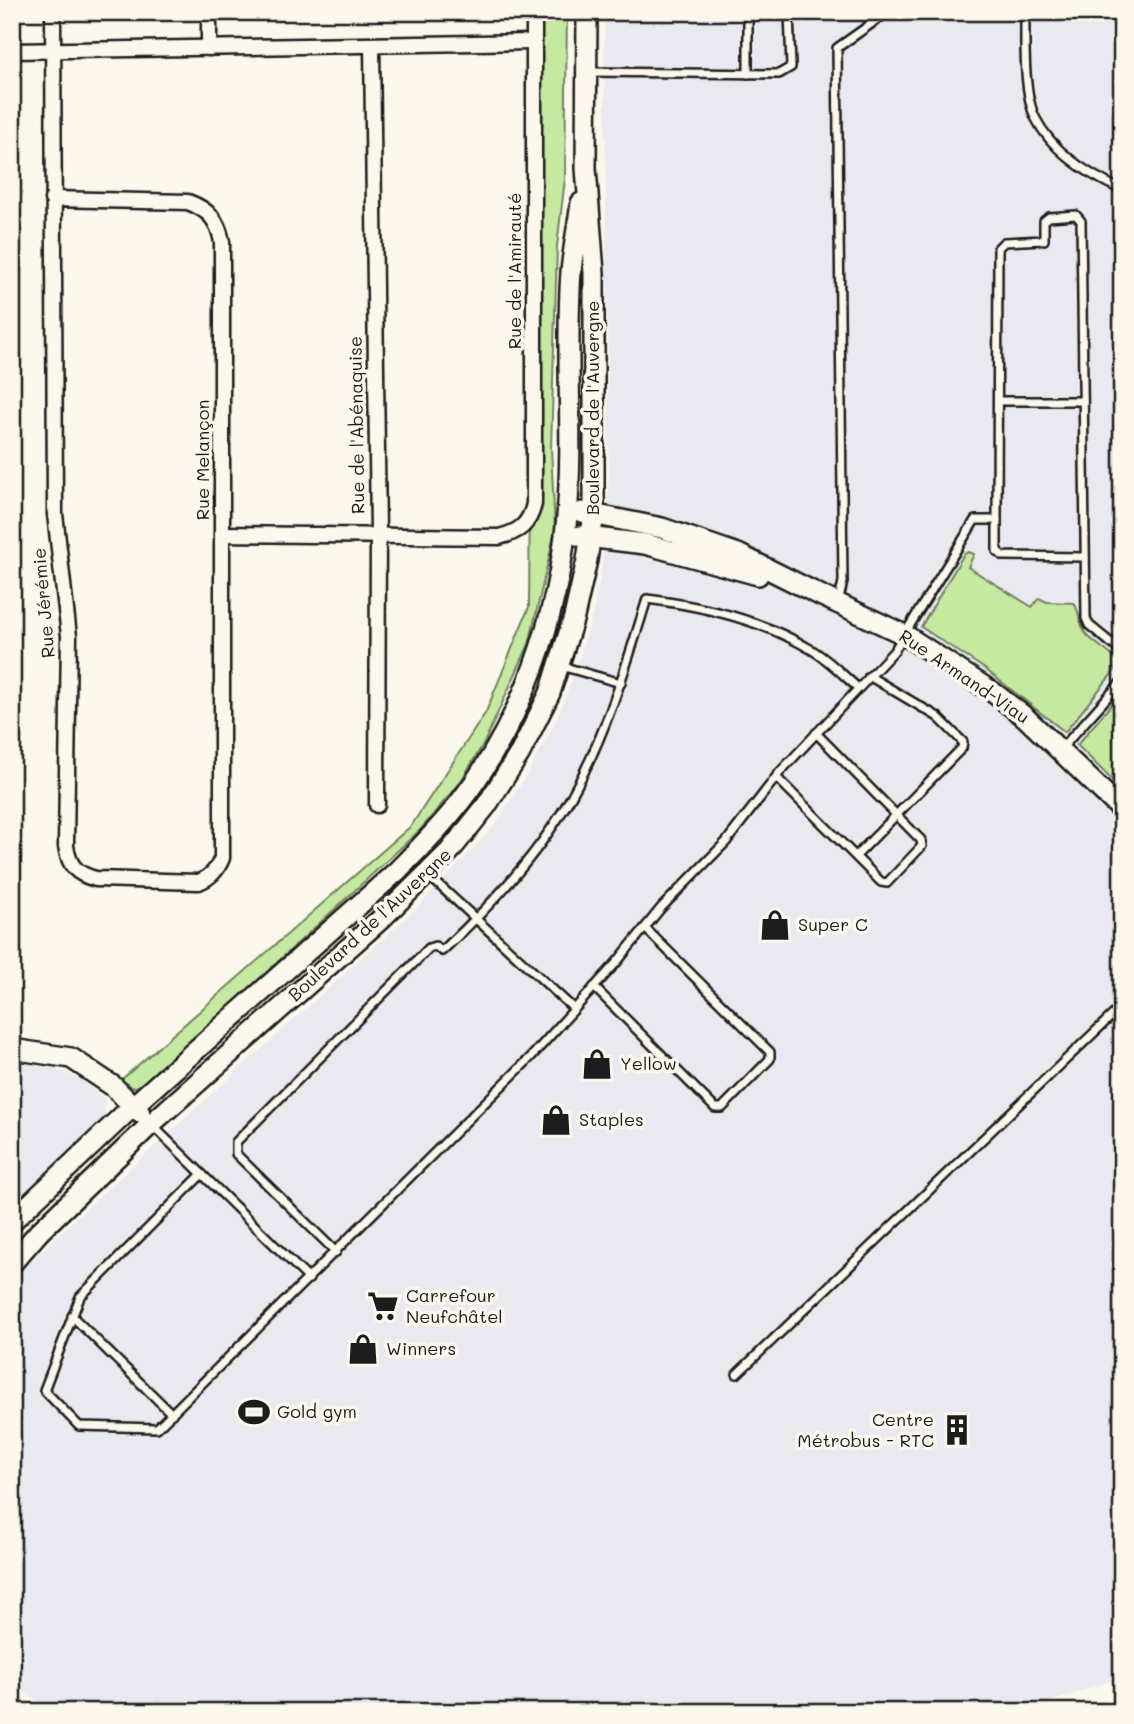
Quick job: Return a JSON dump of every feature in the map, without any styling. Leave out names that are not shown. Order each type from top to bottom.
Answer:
[{"type":"main road","name":"Boulevard de l'Auvergne","points":[[12,1263],[39,1232],[151,1124],[381,919],[449,852],[486,806],[520,753],[550,693],[577,607],[594,514],[594,273],[586,168],[587,12]]},
{"type":"main road","name":"Boulevard de l'Auvergne","points":[[12,1221],[133,1106],[358,908],[432,836],[484,768],[522,696],[548,620],[564,534],[567,509],[571,271],[586,168]]},
{"type":"main road","name":"Rue Armand-Viau","points":[[567,509],[662,528],[738,554],[905,635],[1009,704],[1122,810]]},
{"type":"main road","name":"Rue Armand-Viau","points":[[564,534],[645,544],[708,560],[830,600]]},
{"type":"main road","points":[[12,1049],[71,1058],[113,1086],[151,1124]]},
{"type":"street","name":"Rue Jérémie","points":[[53,12],[54,514],[69,636],[68,858],[73,869],[83,876],[96,879],[199,882],[209,878],[217,869]]},
{"type":"street","points":[[209,12],[209,47]]},
{"type":"street","name":"Rue de l'Amirauté","points":[[378,534],[499,537],[524,526],[531,516],[534,504],[534,12]]},
{"type":"street","points":[[12,51],[534,42]]},
{"type":"street","name":"Rue de l'Abénaquise","points":[[372,45],[378,534],[377,805]]},
{"type":"street","name":"Rue Melançon","points":[[52,199],[188,202],[202,207],[213,216],[220,227],[222,858],[217,869]]},
{"type":"street","points":[[222,534],[378,534]]},
{"type":"lane","points":[[748,12],[748,74]]},
{"type":"lane","points":[[587,72],[779,74],[791,67],[789,12]]},
{"type":"lane","points":[[830,600],[843,582],[837,48],[888,12]]},
{"type":"lane","points":[[1025,12],[1026,75],[1035,118],[1060,150],[1091,175],[1122,190]]},
{"type":"lane","points":[[1085,557],[1003,556],[997,551],[998,248],[1004,242],[1044,240],[1044,221],[1049,217],[1076,215],[1081,220],[1086,618],[1089,625],[1122,653]]},
{"type":"lane","points":[[998,401],[1083,401]]},
{"type":"lane","points":[[202,1174],[80,1297],[44,1390],[79,1426],[157,1428],[309,1279],[531,1057],[594,988],[661,908],[726,842],[776,777],[894,651],[975,520],[997,520]]},
{"type":"lane","points":[[336,1252],[236,1154],[236,1142],[429,948],[436,946],[442,951],[477,919],[542,842],[570,797],[593,752],[621,683],[647,599],[684,604],[771,630],[812,650],[858,688]]},
{"type":"lane","points":[[560,666],[621,683]]},
{"type":"lane","points":[[856,856],[962,748],[963,742],[938,717],[869,676]]},
{"type":"lane","points":[[1061,750],[1122,681]]},
{"type":"lane","points":[[776,777],[881,881],[887,883],[922,846],[921,840],[816,733]]},
{"type":"lane","points":[[427,874],[574,1009]]},
{"type":"lane","points":[[594,988],[715,1108],[722,1108],[769,1059],[770,1052],[645,928]]},
{"type":"lane","points":[[737,1374],[1122,1006]]},
{"type":"lane","points":[[151,1124],[309,1279]]},
{"type":"lane","points":[[72,1316],[172,1413]]},
{"type":"shaded area","points":[[604,12],[1122,12],[1122,1677],[1021,1712],[175,1712],[156,1708],[55,1707],[41,1703],[12,1687],[12,1279],[423,902],[492,829],[528,773],[556,721],[575,671],[592,616],[601,573],[609,474]]},
{"type":"shaded area","points":[[12,1062],[54,1067],[83,1081],[105,1099],[105,1120],[12,1204]]},
{"type":"green space","points":[[534,12],[567,12],[565,179],[557,246],[551,448],[555,531],[529,644],[484,743],[459,784],[420,830],[149,1081],[132,1088],[121,1080],[411,826],[486,712],[529,607]]},
{"type":"green space","points":[[964,554],[974,554],[968,567],[1032,607],[1039,598],[1047,602],[1074,603],[1086,634],[1120,664],[1065,732],[985,669],[921,627]]},
{"type":"green space","points":[[1122,692],[1122,790],[1077,745]]},
{"type":"waterway","points":[[1080,1712],[1102,1704]]},
{"type":"waterway","points":[[12,1705],[22,1712]]},
{"type":"place","name":"Super C","points":[[775,925]]},
{"type":"place","name":"Yellow","points":[[597,1064]]},
{"type":"place","name":"Staples","points":[[556,1120]]},
{"type":"place","name":"Carrefour Neufchâtel","points":[[383,1306]]},
{"type":"place","name":"Winners","points":[[363,1349]]},
{"type":"place","name":"Gold gym","points":[[254,1412]]},
{"type":"place","name":"Centre Métrobus - RTC","points":[[957,1430]]}]
